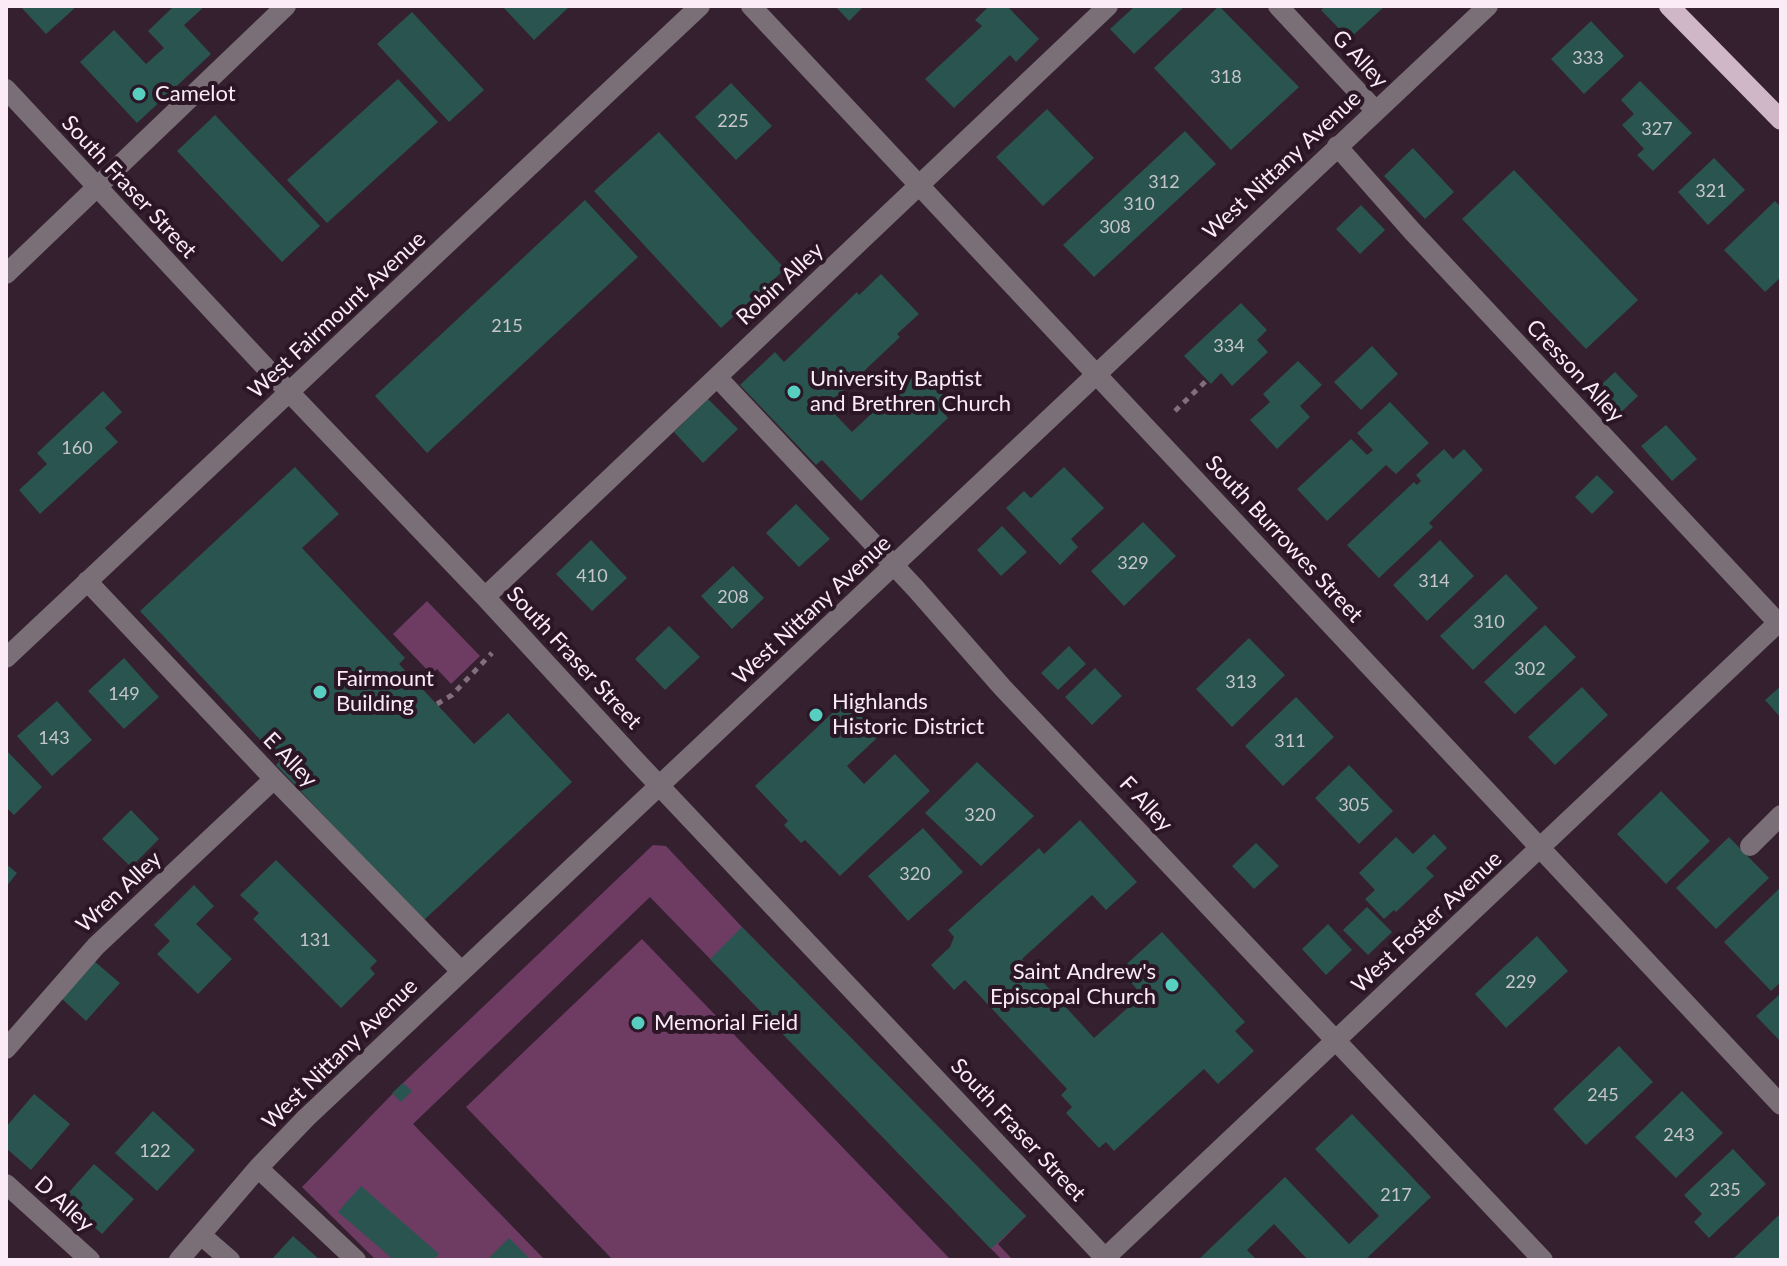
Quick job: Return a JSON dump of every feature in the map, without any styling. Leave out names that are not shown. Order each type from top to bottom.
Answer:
[{"type":"main road","points":[[1669,6],[1781,120]]},
{"type":"street","points":[[6,274],[286,6]]},
{"type":"street","name":"West Fairmount Avenue","points":[[6,658],[700,6]]},
{"type":"street","name":"South Burrowes Street","points":[[751,6],[1781,1105]]},
{"type":"street","name":"Robin Alley","points":[[485,597],[1108,6]]},
{"type":"street","name":"G Alley","points":[[1278,6],[1375,110]]},
{"type":"street","name":"West Nittany Avenue","points":[[179,1260],[258,1168],[306,1118],[1488,6]]},
{"type":"street","name":"South Fraser Street","points":[[6,89],[1106,1259]]},
{"type":"street","name":"Cresson Alley","points":[[1337,146],[1412,231],[1780,623]]},
{"type":"street","name":"F Alley","points":[[717,377],[895,566],[1013,698],[1543,1260]]},
{"type":"street","name":"E Alley","points":[[87,581],[461,971]]},
{"type":"street","name":"West Foster Avenue","points":[[1106,1259],[1780,623]]},
{"type":"street","name":"Wren Alley","points":[[6,1049],[96,946],[274,779]]},
{"type":"street","points":[[1750,846],[1781,815]]},
{"type":"street","points":[[258,1168],[356,1260]]},
{"type":"street","name":"D Alley","points":[[6,1184],[90,1260]]},
{"type":"street","points":[[201,1235],[230,1260]]},
{"type":"path","points":[[1175,411],[1207,380]]},
{"type":"path","points":[[437,704],[452,695],[492,653]]},
{"type":"shaded area","points":[[427,601],[480,656],[451,684],[437,669],[431,674],[393,634]]},
{"type":"shaded area","points":[[653,845],[666,846],[1026,1216],[998,1244],[1013,1260],[1002,1260],[650,897],[413,1124],[545,1260],[376,1260],[302,1187],[403,1083]]},
{"type":"shaded area","name":"Memorial Field","points":[[642,939],[951,1260],[613,1260],[466,1107]]},
{"type":"building","points":[[20,6],[77,6],[46,34]]},
{"type":"building","name":"Camelot","points":[[174,6],[205,6],[184,25],[211,54],[137,123],[80,62],[114,30],[146,64],[164,48],[148,31]]},
{"type":"building","points":[[502,6],[570,6],[534,40]]},
{"type":"building","points":[[835,6],[864,6],[849,21]]},
{"type":"building","points":[[989,6],[1007,6],[1039,39],[1016,62],[1010,55],[954,108],[925,79],[982,26],[975,20]]},
{"type":"building","points":[[1135,6],[1185,6],[1134,54],[1110,29]]},
{"type":"building","points":[[1219,6],[1299,87],[1231,150],[1154,68]]},
{"type":"building","points":[[1326,6],[1385,6],[1349,39],[1321,10]]},
{"type":"building","points":[[412,12],[484,90],[449,122],[377,44]]},
{"type":"building","points":[[1591,21],[1624,56],[1584,94],[1551,59]]},
{"type":"building","points":[[398,79],[438,122],[327,223],[287,180]]},
{"type":"building","points":[[1640,81],[1692,133],[1653,171],[1637,155],[1644,149],[1622,125],[1634,114],[1621,100]]},
{"type":"building","points":[[731,83],[772,126],[736,160],[695,117]]},
{"type":"building","points":[[1047,109],[1094,158],[1043,206],[996,157]]},
{"type":"building","points":[[215,115],[320,226],[282,262],[177,151]]},
{"type":"building","points":[[1185,131],[1216,164],[1094,277],[1063,245]]},
{"type":"building","points":[[659,132],[785,269],[721,328],[594,191]]},
{"type":"building","points":[[1413,148],[1454,192],[1425,219],[1384,176]]},
{"type":"building","points":[[1714,158],[1745,190],[1708,225],[1678,192]]},
{"type":"building","points":[[1514,170],[1638,300],[1586,349],[1462,219]]},
{"type":"building","points":[[585,200],[638,257],[427,453],[375,396]]},
{"type":"building","points":[[1775,201],[1781,207],[1781,277],[1765,292],[1724,250]]},
{"type":"building","points":[[1361,205],[1385,230],[1360,254],[1336,229]]},
{"type":"building","name":"University Baptist and Brethren Church","points":[[881,274],[919,314],[897,334],[900,337],[827,406],[852,432],[909,378],[922,370],[951,399],[941,410],[948,418],[861,501],[822,460],[816,465],[740,385],[775,352],[784,362],[857,292],[859,295]]},
{"type":"building","points":[[1241,303],[1267,330],[1257,340],[1268,352],[1232,386],[1221,373],[1211,384],[1184,356]]},
{"type":"building","points":[[1372,346],[1398,374],[1361,410],[1334,382]]},
{"type":"building","points":[[1298,361],[1322,385],[1300,406],[1310,417],[1277,449],[1250,420],[1270,402],[1263,394]]},
{"type":"building","points":[[1615,372],[1638,396],[1616,417],[1593,392]]},
{"type":"building","points":[[103,391],[122,412],[105,428],[118,442],[40,514],[19,490],[47,464],[37,453]]},
{"type":"building","points":[[708,399],[738,429],[703,463],[674,432]]},
{"type":"building","points":[[1390,402],[1429,443],[1396,474],[1386,465],[1327,521],[1297,489],[1351,439],[1367,455],[1373,450],[1357,433]]},
{"type":"building","points":[[1666,425],[1697,459],[1672,481],[1641,446]]},
{"type":"building","points":[[1444,449],[1453,459],[1464,449],[1483,470],[1429,523],[1433,527],[1379,578],[1347,545],[1414,482],[1417,485],[1421,481],[1416,475]]},
{"type":"building","name":"Fairmount Building","points":[[295,467],[339,514],[302,548],[405,658],[399,664],[474,744],[508,713],[572,782],[423,921],[276,765],[280,761],[140,611]]},
{"type":"building","points":[[1064,467],[1104,508],[1071,539],[1078,547],[1060,565],[1006,508],[1024,491],[1031,498]]},
{"type":"building","points":[[1597,475],[1614,492],[1592,514],[1575,497]]},
{"type":"building","points":[[796,504],[830,539],[799,567],[766,533]]},
{"type":"building","points":[[1143,522],[1176,556],[1124,606],[1091,571]]},
{"type":"building","points":[[1002,526],[1027,552],[1001,576],[977,550]]},
{"type":"building","points":[[591,540],[627,578],[592,611],[556,574]]},
{"type":"building","points":[[1440,540],[1474,576],[1427,621],[1393,585]]},
{"type":"building","points":[[733,566],[764,598],[732,629],[701,596]]},
{"type":"building","points":[[1506,574],[1538,608],[1473,670],[1440,636]]},
{"type":"building","points":[[1545,625],[1576,657],[1515,714],[1484,682]]},
{"type":"building","points":[[669,626],[700,657],[665,690],[635,659]]},
{"type":"building","points":[[1249,638],[1285,675],[1232,727],[1196,689]]},
{"type":"building","points":[[1069,646],[1086,664],[1058,690],[1041,673]]},
{"type":"building","points":[[124,658],[159,697],[124,729],[88,691]]},
{"type":"building","points":[[1095,668],[1122,696],[1092,725],[1065,697]]},
{"type":"building","points":[[1781,686],[1781,718],[1765,700]]},
{"type":"building","points":[[1582,687],[1608,715],[1555,765],[1528,737]]},
{"type":"building","points":[[1296,697],[1334,737],[1283,786],[1245,746]]},
{"type":"building","points":[[846,700],[879,736],[847,766],[864,784],[895,754],[930,791],[840,876],[805,840],[801,843],[784,825],[788,821],[755,786]]},
{"type":"building","points":[[57,701],[92,740],[52,776],[17,736]]},
{"type":"building","points":[[6,750],[42,787],[14,815],[6,807]]},
{"type":"building","points":[[977,762],[1034,816],[981,866],[925,813]]},
{"type":"building","points":[[1349,765],[1393,811],[1359,844],[1315,798]]},
{"type":"building","points":[[1661,791],[1710,841],[1666,884],[1617,834]]},
{"type":"building","points":[[131,810],[159,839],[131,867],[102,839]]},
{"type":"building","name":"Saint Andrew's Episcopal Church","points":[[1080,820],[1137,882],[1106,910],[1092,895],[1022,959],[1094,1038],[1142,995],[1120,970],[1162,932],[1245,1022],[1235,1031],[1254,1051],[1218,1084],[1204,1069],[1114,1151],[1106,1142],[1099,1148],[1066,1113],[1072,1107],[1061,1095],[1067,1089],[965,980],[954,990],[931,965],[950,947],[954,937],[948,930],[1039,848],[1044,854]]},
{"type":"building","points":[[923,828],[963,872],[908,921],[868,876]]},
{"type":"building","points":[[1434,834],[1447,848],[1426,868],[1434,876],[1396,912],[1394,910],[1384,919],[1365,899],[1375,890],[1359,873],[1396,837],[1413,854]]},
{"type":"building","points":[[1729,837],[1769,878],[1716,929],[1676,888]]},
{"type":"building","points":[[1256,843],[1279,866],[1254,889],[1232,866]]},
{"type":"building","points":[[276,860],[377,961],[370,968],[375,974],[341,1008],[253,919],[259,913],[240,895]]},
{"type":"building","points":[[6,864],[17,873],[6,887]]},
{"type":"building","points":[[194,885],[214,906],[196,924],[232,959],[198,994],[157,954],[170,941],[154,925]]},
{"type":"building","points":[[1781,887],[1781,982],[1771,991],[1724,942]]},
{"type":"building","points":[[1367,907],[1392,932],[1368,955],[1343,930]]},
{"type":"building","points":[[1328,924],[1352,950],[1326,975],[1302,949]]},
{"type":"building","points":[[742,927],[1026,1216],[991,1249],[710,959]]},
{"type":"building","points":[[1537,936],[1568,971],[1506,1028],[1475,994]]},
{"type":"building","points":[[94,961],[120,983],[86,1021],[61,998]]},
{"type":"building","points":[[1781,993],[1781,1042],[1756,1016]]},
{"type":"building","points":[[1619,1046],[1653,1082],[1586,1145],[1553,1109]]},
{"type":"building","points":[[403,1083],[412,1091],[401,1102],[392,1093]]},
{"type":"building","points":[[1682,1091],[1723,1133],[1676,1178],[1635,1137]]},
{"type":"building","points":[[34,1094],[70,1124],[31,1170],[6,1148],[6,1127]]},
{"type":"building","points":[[153,1111],[195,1150],[157,1191],[115,1153]]},
{"type":"building","points":[[1352,1114],[1431,1197],[1365,1260],[1308,1260],[1274,1224],[1247,1250],[1257,1260],[1198,1260],[1285,1177],[1349,1244],[1379,1216],[1315,1149]]},
{"type":"building","points":[[1733,1149],[1766,1184],[1709,1238],[1694,1222],[1702,1214],[1684,1195]]},
{"type":"building","points":[[94,1164],[134,1199],[102,1234],[63,1199]]},
{"type":"building","points":[[361,1186],[439,1254],[433,1260],[394,1260],[338,1212]]},
{"type":"building","points":[[1781,1213],[1781,1260],[1732,1260]]},
{"type":"building","points":[[293,1236],[320,1260],[271,1260]]},
{"type":"building","points":[[509,1238],[531,1260],[487,1260]]},
{"type":"place","name":"Camelot","points":[[139,94]]},
{"type":"place","name":"University Baptist and Brethren Church","points":[[794,392]]},
{"type":"place","name":"Fairmount Building","points":[[320,692]]},
{"type":"place","name":"Highlands Historic District","points":[[816,715]]},
{"type":"place","name":"Saint Andrew's Episcopal Church","points":[[1172,985]]},
{"type":"place","name":"Memorial Field","points":[[638,1023]]}]
